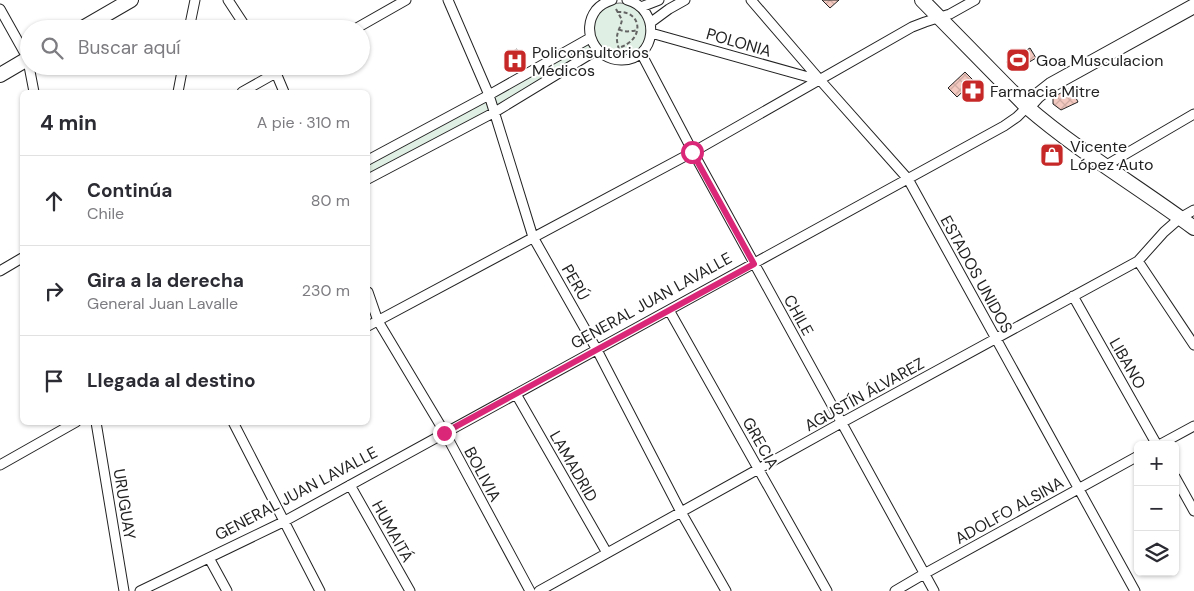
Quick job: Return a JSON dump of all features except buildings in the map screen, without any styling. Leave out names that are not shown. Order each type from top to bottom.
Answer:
[{"type":"main road","points":[[97,20],[131,0]]},
{"type":"main road","points":[[922,0],[1027,107],[1104,166],[1194,228]]},
{"type":"main road","name":"GENERAL JUAN LAVALLE","points":[[1027,107],[1036,96],[1051,85],[1194,6]]},
{"type":"main road","points":[[0,75],[20,66]]},
{"type":"street","points":[[191,20],[194,0]]},
{"type":"street","points":[[228,0],[241,20]]},
{"type":"street","points":[[370,20],[406,0]]},
{"type":"street","name":"PERÚ","points":[[448,0],[489,95],[533,238],[597,350],[681,512],[726,591]]},
{"type":"street","points":[[612,0],[596,10],[591,18],[590,38],[597,50],[604,56],[623,61],[641,53],[650,40],[651,33],[647,14],[641,7],[627,0]]},
{"type":"street","points":[[641,7],[659,0]]},
{"type":"street","points":[[650,23],[685,0]]},
{"type":"street","name":"ESTADOS UNIDOS","points":[[751,0],[908,179],[1135,591]]},
{"type":"street","points":[[370,325],[692,152],[912,27],[950,14],[974,0]]},
{"type":"street","points":[[0,8],[20,45]]},
{"type":"street","name":"POLONIA","points":[[651,33],[820,80]]},
{"type":"street","points":[[370,159],[590,38]]},
{"type":"street","points":[[370,178],[495,112],[597,50]]},
{"type":"street","name":"CHILE","points":[[641,53],[692,152],[934,591]]},
{"type":"street","points":[[31,75],[34,90]]},
{"type":"street","points":[[178,90],[181,75]]},
{"type":"street","points":[[245,90],[267,75]]},
{"type":"street","points":[[276,75],[283,90]]},
{"type":"street","name":"GENERAL JUAN LAVALLE","points":[[140,591],[284,522],[1004,126],[1027,107]]},
{"type":"street","points":[[1104,166],[1194,114]]},
{"type":"street","name":"AGUSTÍN ÁLVAREZ","points":[[539,591],[1138,261],[1164,232],[1180,218],[1194,210]]},
{"type":"street","points":[[0,270],[20,259]]},
{"type":"street","points":[[1138,261],[1194,345]]},
{"type":"street","name":"LIBANO","points":[[1073,296],[1156,441]]},
{"type":"street","name":"BOLIVIA","points":[[370,298],[378,320],[444,433],[530,591]]},
{"type":"street","name":"GRECIA","points":[[669,310],[827,591]]},
{"type":"street","name":"LAMADRID","points":[[516,394],[607,553]]},
{"type":"street","points":[[0,465],[71,425]]},
{"type":"street","name":"URUGUAY","points":[[96,425],[124,591]]},
{"type":"street","points":[[235,425],[320,591]]},
{"type":"street","points":[[1166,441],[1194,426]]},
{"type":"street","name":"ADOLFO ALSINA","points":[[895,591],[1134,458]]},
{"type":"street","points":[[1179,484],[1194,511]]},
{"type":"street","name":"HUMAITÁ","points":[[350,485],[410,591]]},
{"type":"street","points":[[208,558],[227,591]]},
{"type":"path","points":[[612,0],[622,20],[616,40],[623,61]]},
{"type":"path","points":[[617,12],[626,12],[631,15],[638,30],[634,39],[618,48]]},
{"type":"path","points":[[619,29],[626,32],[638,30],[650,23]]},
{"type":"green space","points":[[620,3],[630,5],[639,11],[645,20],[647,30],[645,40],[639,49],[630,55],[620,57],[610,55],[601,49],[595,40],[593,30],[595,20],[601,11],[610,5]]},
{"type":"green space","points":[[590,38],[597,50],[370,178],[370,159]]},
{"type":"place","name":"Goa Musculacion","points":[[1018,60]]},
{"type":"place","name":"Policonsultorios Médicos","points":[[515,61]]},
{"type":"place","name":"Farmacia Mitre","points":[[973,91]]},
{"type":"place","name":"Vicente López Auto","points":[[1052,155]]},
{"type":"route","points":[[444,433],[754,264],[692,152]]}]
